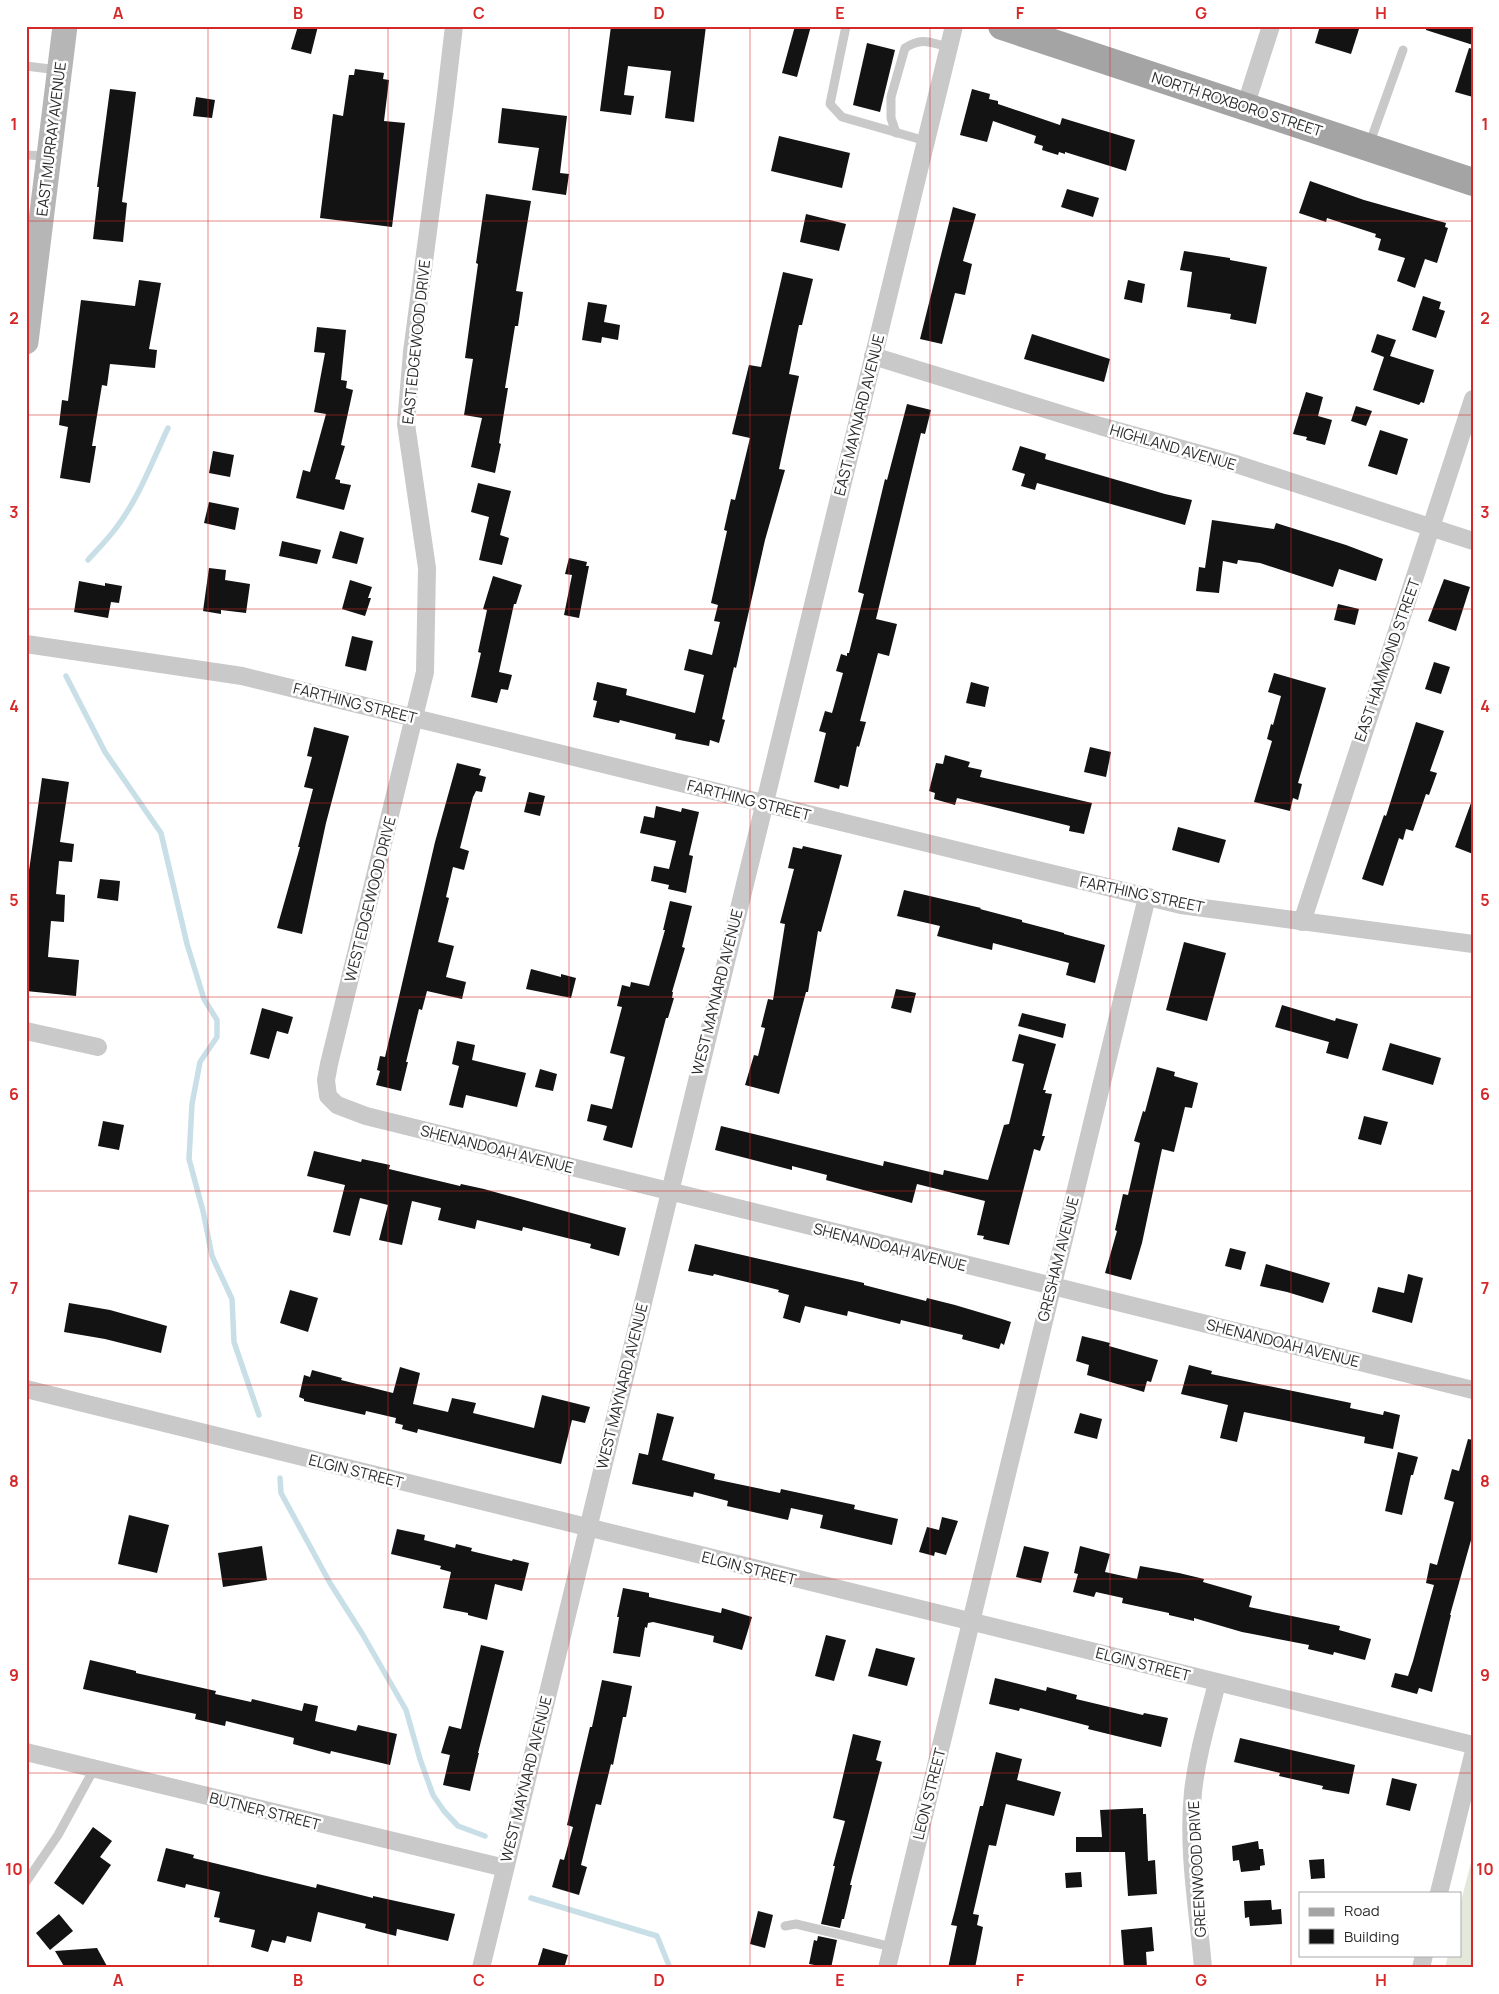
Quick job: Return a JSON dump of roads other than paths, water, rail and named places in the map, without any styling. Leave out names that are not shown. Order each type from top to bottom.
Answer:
[{"type":"main road","name":"NORTH ROXBORO STREET","points":[[1002,26],[1473,182]]},
{"type":"street","name":"EAST MURRAY AVENUE","points":[[26,342],[38,155],[60,70],[65,26]]},
{"type":"street","name":"EAST EDGEWOOD DRIVE","points":[[414,717],[425,672],[427,568],[406,424],[412,352],[454,26]]},
{"type":"street","name":"EAST MAYNARD AVENUE","points":[[763,803],[954,26]]},
{"type":"street","points":[[1245,107],[1271,26]]},
{"type":"street","name":"HIGHLAND AVENUE","points":[[873,356],[1100,426],[1236,464],[1473,541]]},
{"type":"street","name":"EAST HAMMOND STREET","points":[[1302,922],[1473,399]]},
{"type":"street","name":"FARTHING STREET","points":[[26,644],[242,676],[1181,905],[1473,944]]},
{"type":"street","name":"WEST EDGEWOOD DRIVE","points":[[326,1080],[414,717]]},
{"type":"street","name":"WEST MAYNARD AVENUE","points":[[481,1968],[763,803]]},
{"type":"street","name":"GRESHAM AVENUE","points":[[971,1621],[1146,897]]},
{"type":"street","points":[[26,1031],[98,1047]]},
{"type":"street","name":"SHENANDOAH AVENUE","points":[[326,1080],[328,1096],[337,1105],[366,1116],[1473,1390]]},
{"type":"street","name":"ELGIN STREET","points":[[26,1390],[1473,1745]]},
{"type":"street","name":"LEON STREET","points":[[887,1968],[971,1621]]},
{"type":"street","name":"GREENWOOD DRIVE","points":[[1203,1968],[1193,1859],[1193,1793],[1198,1762],[1217,1683]]},
{"type":"street","name":"BUTNER STREET","points":[[26,1752],[505,1868]]},
{"type":"street","points":[[1440,1892],[1473,1755]]},
{"type":"lane","points":[[846,26],[830,104],[842,117],[926,141]]},
{"type":"lane","points":[[896,133],[890,118],[891,98],[904,48],[916,41],[948,47]]},
{"type":"lane","points":[[1368,147],[1403,50]]},
{"type":"lane","points":[[26,66],[60,70]]},
{"type":"lane","points":[[26,1882],[58,1835],[94,1769]]},
{"type":"lane","points":[[785,1926],[796,1924],[892,1947]]},
{"type":"waterway","points":[[88,560],[113,532],[132,504],[168,428]]},
{"type":"waterway","points":[[66,676],[105,752],[161,833],[187,944],[204,999],[217,1020],[217,1037],[200,1062],[192,1104],[189,1159],[203,1211],[212,1256],[232,1299],[234,1342],[259,1415]]},
{"type":"waterway","points":[[280,1478],[281,1493],[330,1583],[363,1635],[406,1710],[433,1795],[458,1826],[485,1836]]},
{"type":"waterway","points":[[531,1898],[657,1936],[670,1968]]}]
